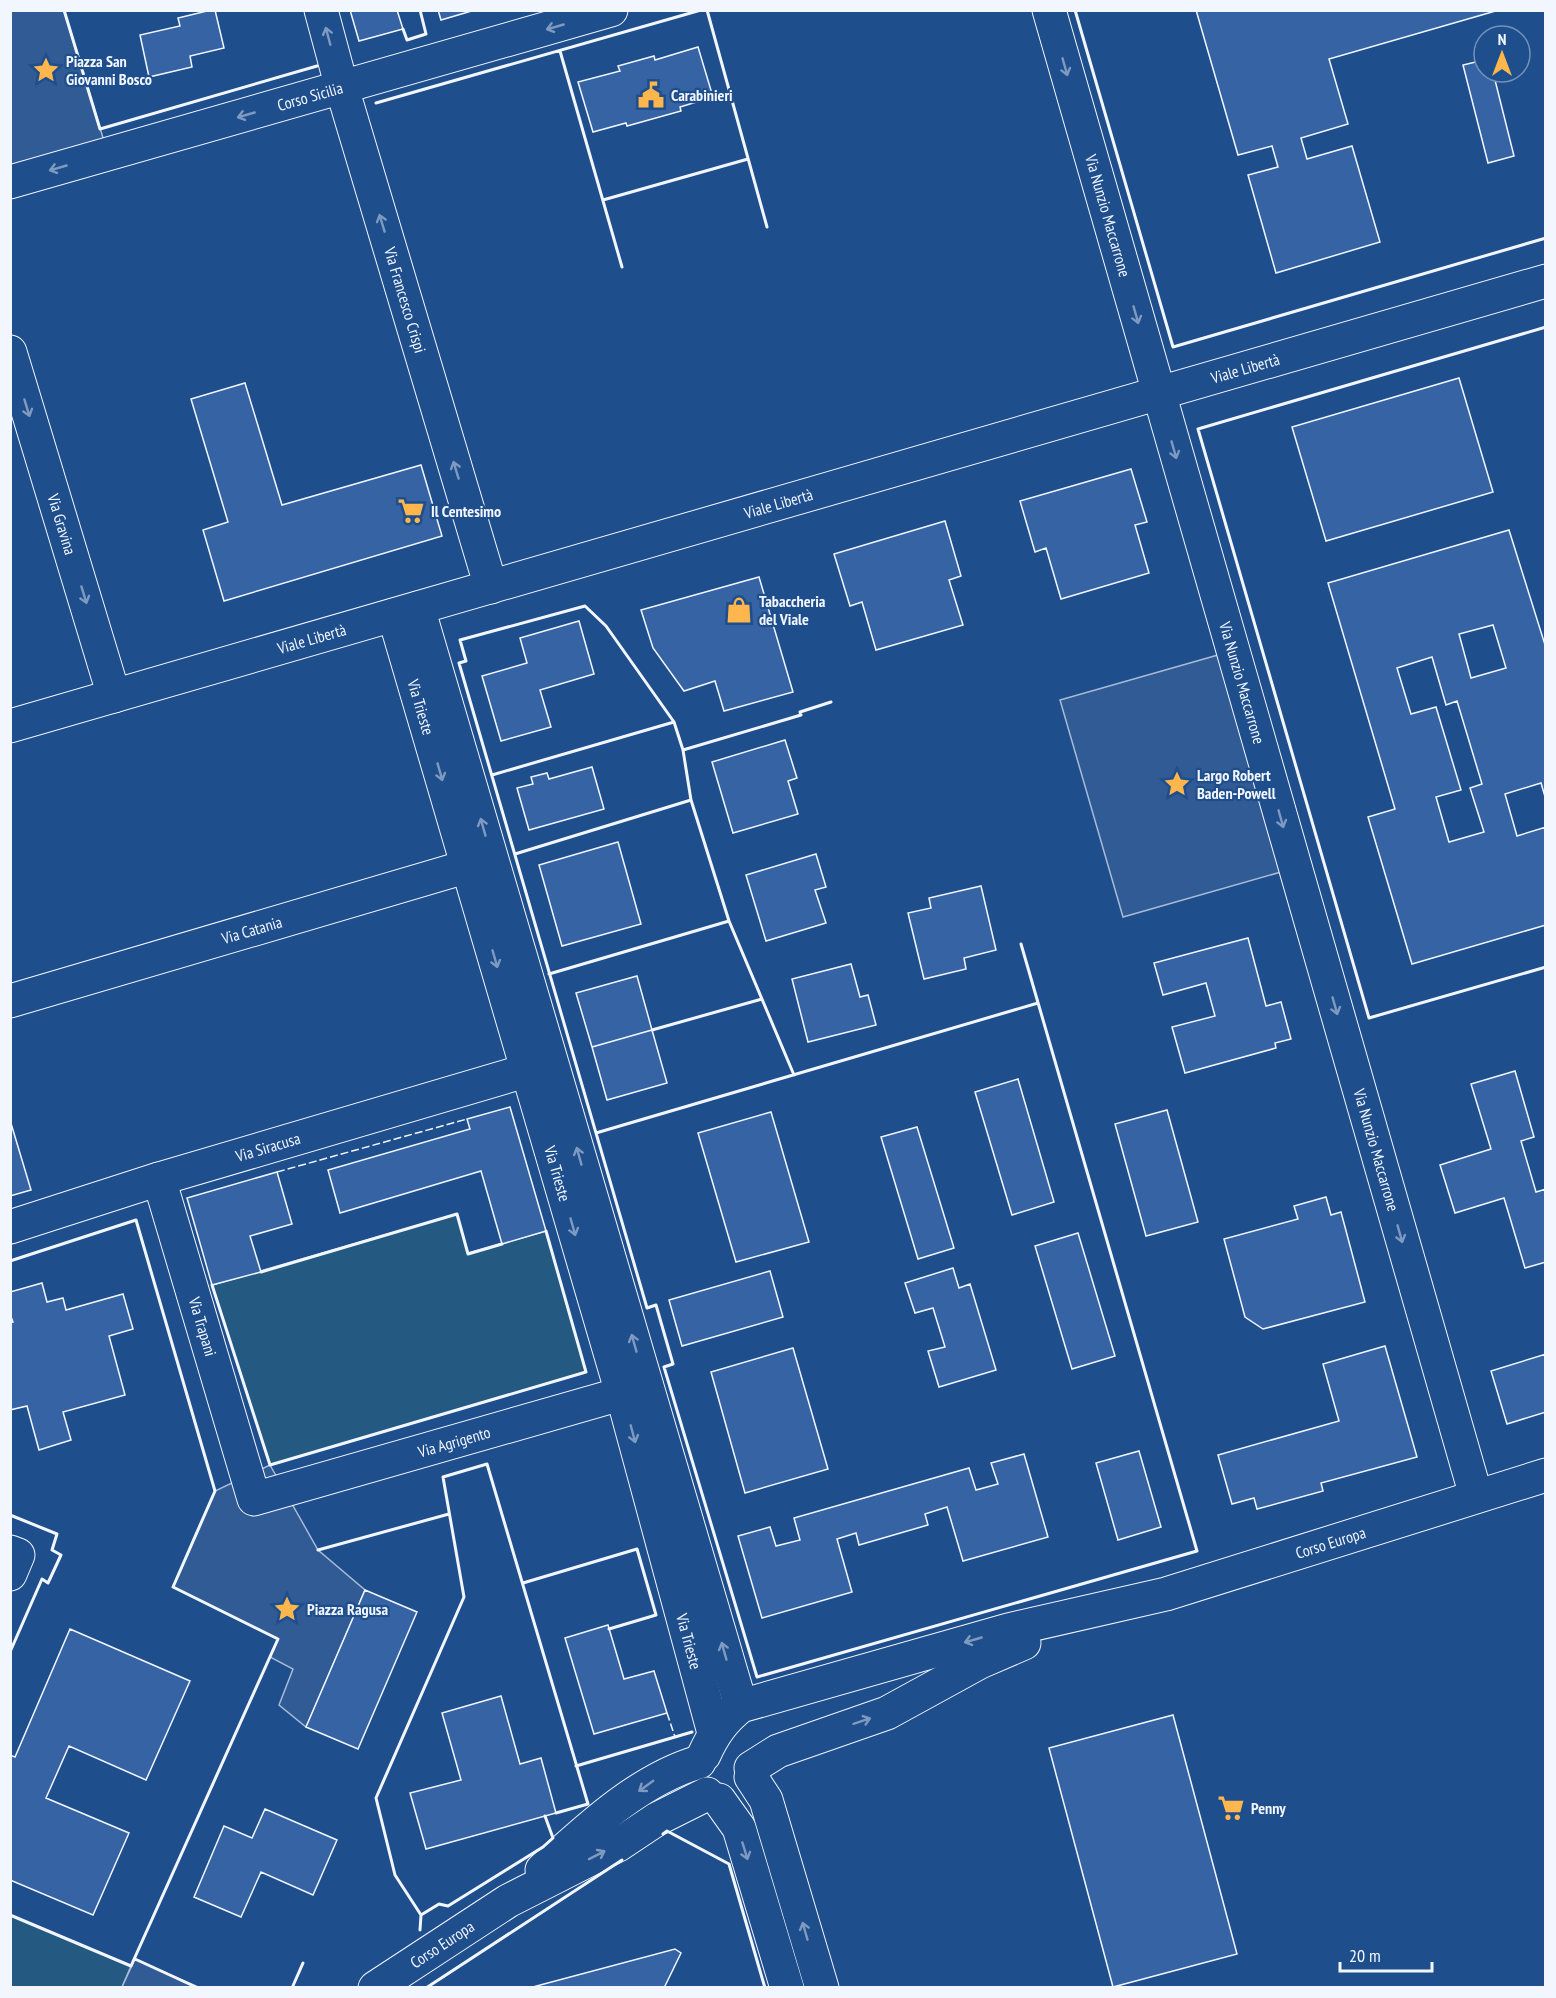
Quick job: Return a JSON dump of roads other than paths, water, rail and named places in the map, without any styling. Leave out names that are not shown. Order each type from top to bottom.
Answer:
[{"type":"street","name":"Via Francesco Crispi","points":[[321,10],[342,88],[491,587]]},
{"type":"street","name":"Corso Sicilia","points":[[10,182],[611,10]]},
{"type":"street","name":"Via Nunzio Maccarrone","points":[[1049,10],[1476,1496]]},
{"type":"street","name":"Viale Libertà","points":[[10,726],[1545,281]]},
{"type":"street","name":"Via Gravina","points":[[10,352],[114,696]]},
{"type":"street","name":"Via Trieste","points":[[406,611],[634,1390],[741,1707]]},
{"type":"street","name":"Via Catania","points":[[10,1001],[480,863]]},
{"type":"street","name":"Via Siracusa","points":[[10,1227],[159,1179],[540,1067]]},
{"type":"street","name":"Via Trapani","points":[[159,1179],[254,1499],[285,1491]]},
{"type":"street","name":"Via Trieste","points":[[634,1390],[706,1750]]},
{"type":"street","name":"Via Agrigento","points":[[285,1491],[634,1390]]},
{"type":"street","name":"Corso Europa","points":[[1112,1608],[1166,1594],[1545,1475]]},
{"type":"street","points":[[508,1901],[618,1845],[657,1819],[713,1797],[728,1800],[736,1798],[743,1792],[751,1773],[778,1750],[887,1713],[981,1662],[1112,1608]]},
{"type":"street","points":[[787,1988],[739,1828],[713,1797],[701,1787],[698,1779],[697,1770],[706,1750],[729,1716],[741,1707],[1008,1630],[1112,1608]]},
{"type":"street","points":[[807,1688],[820,1699],[826,1716],[826,1733]]},
{"type":"street","points":[[508,1901],[566,1849],[657,1778],[706,1750],[728,1745],[744,1753],[751,1773],[766,1800],[822,1988]]},
{"type":"street","name":"Corso Europa","points":[[375,1988],[508,1901]]},
{"type":"place","name":"Piazza San Giovanni Bosco","points":[[46,70]]},
{"type":"place","name":"Carabinieri","points":[[651,95]]},
{"type":"place","name":"Il Centesimo","points":[[411,511]]},
{"type":"place","name":"Tabaccheria del Viale","points":[[739,610]]},
{"type":"place","name":"Largo Robert Baden-Powell","points":[[1177,784]]},
{"type":"place","name":"Piazza Ragusa","points":[[287,1609]]},
{"type":"place","name":"Penny","points":[[1231,1808]]}]
